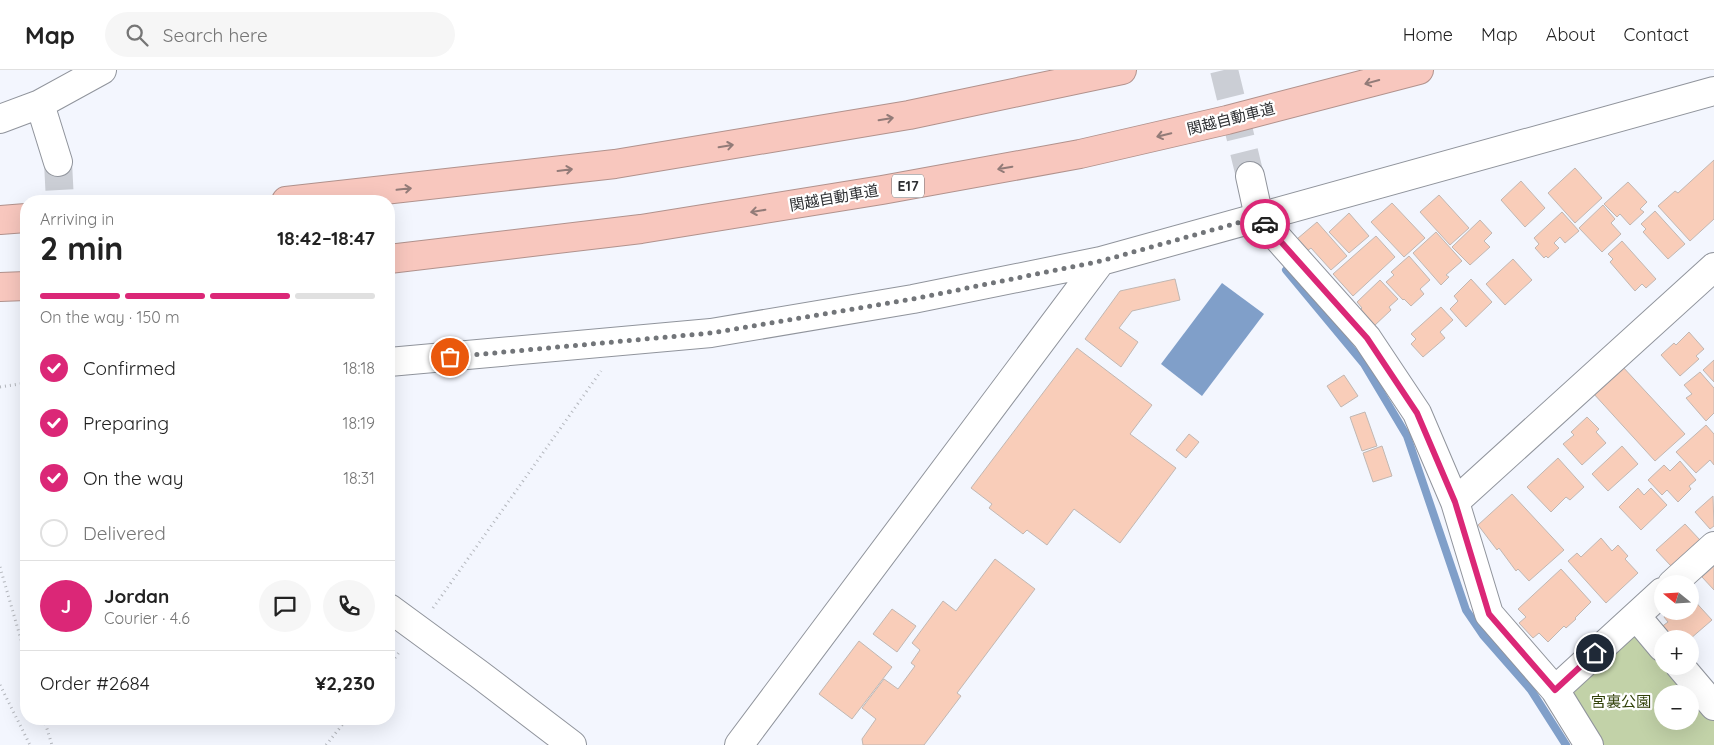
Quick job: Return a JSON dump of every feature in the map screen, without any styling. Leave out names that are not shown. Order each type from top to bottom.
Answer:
[{"type":"highway","points":[[339,195],[615,164],[909,115],[1122,70]]},
{"type":"highway","name":"関越自動車道","points":[[395,258],[641,230],[882,190],[1080,154],[1228,120],[1419,70]]},
{"type":"highway","points":[[0,220],[20,218]]},
{"type":"highway","points":[[0,287],[20,286]]},
{"type":"street","points":[[0,120],[40,104],[102,70]]},
{"type":"street","points":[[395,361],[622,342],[730,330],[913,299],[1101,261],[1714,91]]},
{"type":"street","points":[[40,104],[58,162]]},
{"type":"street","points":[[1250,176],[1259,217],[1367,338],[1417,413],[1455,502],[1489,614],[1555,690],[1589,745]]},
{"type":"street","points":[[739,745],[1101,261]]},
{"type":"street","points":[[1455,502],[1714,267]]},
{"type":"street","points":[[1682,575],[1714,546]]},
{"type":"street","points":[[1555,690],[1654,599]]},
{"type":"street","points":[[395,612],[572,745]]},
{"type":"street","points":[[1636,616],[1654,637]]},
{"type":"street","points":[[1688,675],[1714,706]]},
{"type":"path","points":[[395,658],[622,342]]},
{"type":"path","points":[[0,387],[20,384]]},
{"type":"path","points":[[0,567],[20,636]]},
{"type":"path","points":[[0,685],[30,745]]},
{"type":"path","points":[[46,725],[52,745]]},
{"type":"path","points":[[326,745],[342,725]]},
{"type":"green space","name":"宮裏公園","points":[[1633,635],[1640,635],[1654,651],[1654,675],[1676,675],[1684,685],[1654,685],[1654,730],[1699,730],[1699,702],[1714,719],[1714,745],[1600,745],[1572,701],[1574,688]]},
{"type":"water","points":[[1222,283],[1264,314],[1202,396],[1161,364]]},
{"type":"building","points":[[1714,160],[1714,219],[1690,241],[1658,206],[1675,191],[1678,193]]},
{"type":"building","points":[[1575,168],[1602,198],[1575,223],[1548,193]]},
{"type":"building","points":[[1521,181],[1545,208],[1525,227],[1501,200]]},
{"type":"building","points":[[1628,182],[1647,202],[1640,209],[1644,212],[1630,225],[1620,214],[1617,217],[1604,204]]},
{"type":"building","points":[[1439,195],[1469,228],[1450,245],[1420,212]]},
{"type":"building","points":[[1392,203],[1425,238],[1404,257],[1371,222]]},
{"type":"building","points":[[1603,205],[1615,219],[1611,223],[1621,234],[1602,252],[1579,228]]},
{"type":"building","points":[[1655,211],[1685,244],[1668,259],[1643,232],[1646,229],[1641,224]]},
{"type":"building","points":[[1562,212],[1579,231],[1565,243],[1560,237],[1554,243],[1559,248],[1548,258],[1546,256],[1544,258],[1535,248],[1539,244],[1534,238]]},
{"type":"building","points":[[1349,213],[1369,236],[1349,253],[1329,232]]},
{"type":"building","points":[[1480,220],[1492,233],[1484,241],[1490,247],[1470,265],[1452,247]]},
{"type":"building","points":[[1317,222],[1347,256],[1331,270],[1311,248],[1307,251],[1297,239]]},
{"type":"building","points":[[1436,232],[1462,261],[1446,275],[1449,277],[1441,285],[1413,253]]},
{"type":"building","points":[[1376,236],[1395,257],[1353,296],[1333,274]]},
{"type":"building","points":[[1622,241],[1656,279],[1646,288],[1642,284],[1635,291],[1610,262],[1613,259],[1608,254]]},
{"type":"building","points":[[1409,256],[1430,280],[1420,289],[1424,294],[1411,306],[1386,282],[1394,275],[1391,272]]},
{"type":"building","points":[[1513,259],[1532,280],[1505,305],[1486,284]]},
{"type":"building","points":[[1175,279],[1180,300],[1132,311],[1119,328],[1138,342],[1121,367],[1085,339],[1120,291]]},
{"type":"building","points":[[1471,279],[1492,302],[1466,327],[1450,309],[1458,301],[1454,296]]},
{"type":"building","points":[[1380,280],[1398,299],[1389,307],[1391,310],[1374,326],[1359,311],[1362,308],[1357,302]]},
{"type":"building","points":[[1441,307],[1453,320],[1440,332],[1445,338],[1423,357],[1411,344],[1416,339],[1411,334]]},
{"type":"building","points":[[1689,332],[1704,349],[1696,356],[1699,359],[1680,376],[1661,355],[1674,343],[1676,345]]},
{"type":"building","points":[[1077,348],[1152,405],[1130,434],[1176,468],[1120,543],[1074,509],[1047,545],[1027,530],[1023,534],[989,508],[992,504],[971,488]]},
{"type":"building","points":[[1714,360],[1714,382],[1703,370]]},
{"type":"building","points":[[1622,366],[1685,434],[1655,461],[1593,393]]},
{"type":"building","points":[[1700,372],[1714,388],[1714,413],[1706,421],[1686,398],[1692,394],[1684,385]]},
{"type":"building","points":[[1344,375],[1358,396],[1341,407],[1327,386]]},
{"type":"building","points":[[1365,412],[1377,446],[1362,451],[1350,417]]},
{"type":"building","points":[[1587,417],[1599,429],[1596,432],[1606,443],[1582,465],[1563,444],[1574,435],[1571,432]]},
{"type":"building","points":[[1706,425],[1714,434],[1714,465],[1710,460],[1696,473],[1676,452]]},
{"type":"building","points":[[1189,434],[1199,442],[1186,458],[1176,450]]},
{"type":"building","points":[[1382,446],[1392,476],[1373,482],[1363,453]]},
{"type":"building","points":[[1622,446],[1638,464],[1608,491],[1592,474]]},
{"type":"building","points":[[1558,458],[1584,487],[1570,500],[1566,497],[1551,512],[1527,487]]},
{"type":"building","points":[[1680,461],[1696,480],[1689,486],[1691,489],[1678,502],[1667,490],[1662,495],[1648,480],[1664,465],[1670,471]]},
{"type":"building","points":[[1638,488],[1644,495],[1651,488],[1667,505],[1641,530],[1619,507]]},
{"type":"building","points":[[1512,494],[1564,550],[1529,581],[1518,569],[1516,571],[1499,548],[1497,550],[1478,525]]},
{"type":"building","points":[[1713,496],[1714,526],[1710,529],[1695,512]]},
{"type":"building","points":[[1685,524],[1700,540],[1671,566],[1656,550]]},
{"type":"building","points":[[1601,538],[1612,551],[1618,545],[1628,556],[1625,559],[1638,573],[1606,603],[1568,561],[1577,553],[1581,557]]},
{"type":"building","points":[[995,559],[1035,589],[957,693],[961,696],[924,745],[863,745],[862,739],[876,719],[862,708],[884,679],[898,689],[915,666],[911,663],[920,650],[912,643],[943,601],[956,611]]},
{"type":"building","points":[[1714,566],[1714,590],[1702,577]]},
{"type":"building","points":[[1561,569],[1591,602],[1576,619],[1566,628],[1564,626],[1548,642],[1539,633],[1533,638],[1519,623],[1526,617],[1518,609]]},
{"type":"building","points":[[1699,606],[1712,620],[1699,631],[1662,630],[1660,628],[1668,622],[1666,620],[1699,620]]},
{"type":"building","points":[[892,609],[916,626],[897,652],[873,634]]},
{"type":"building","points":[[859,641],[892,667],[852,719],[819,694]]},
{"type":"waterway","points":[[1286,270],[1364,364],[1407,436],[1466,610],[1483,635],[1531,690],[1566,745]]},
{"type":"tunnel","points":[[1224,70],[1250,176]]},
{"type":"tunnel","points":[[58,162],[60,195]]},
{"type":"way so far","points":[[450,357],[711,333],[913,299],[1101,261],[1259,217],[1265,224]]},
{"type":"route","points":[[1265,224],[1367,338],[1417,413],[1455,502],[1489,614],[1555,690],[1595,653]]}]
